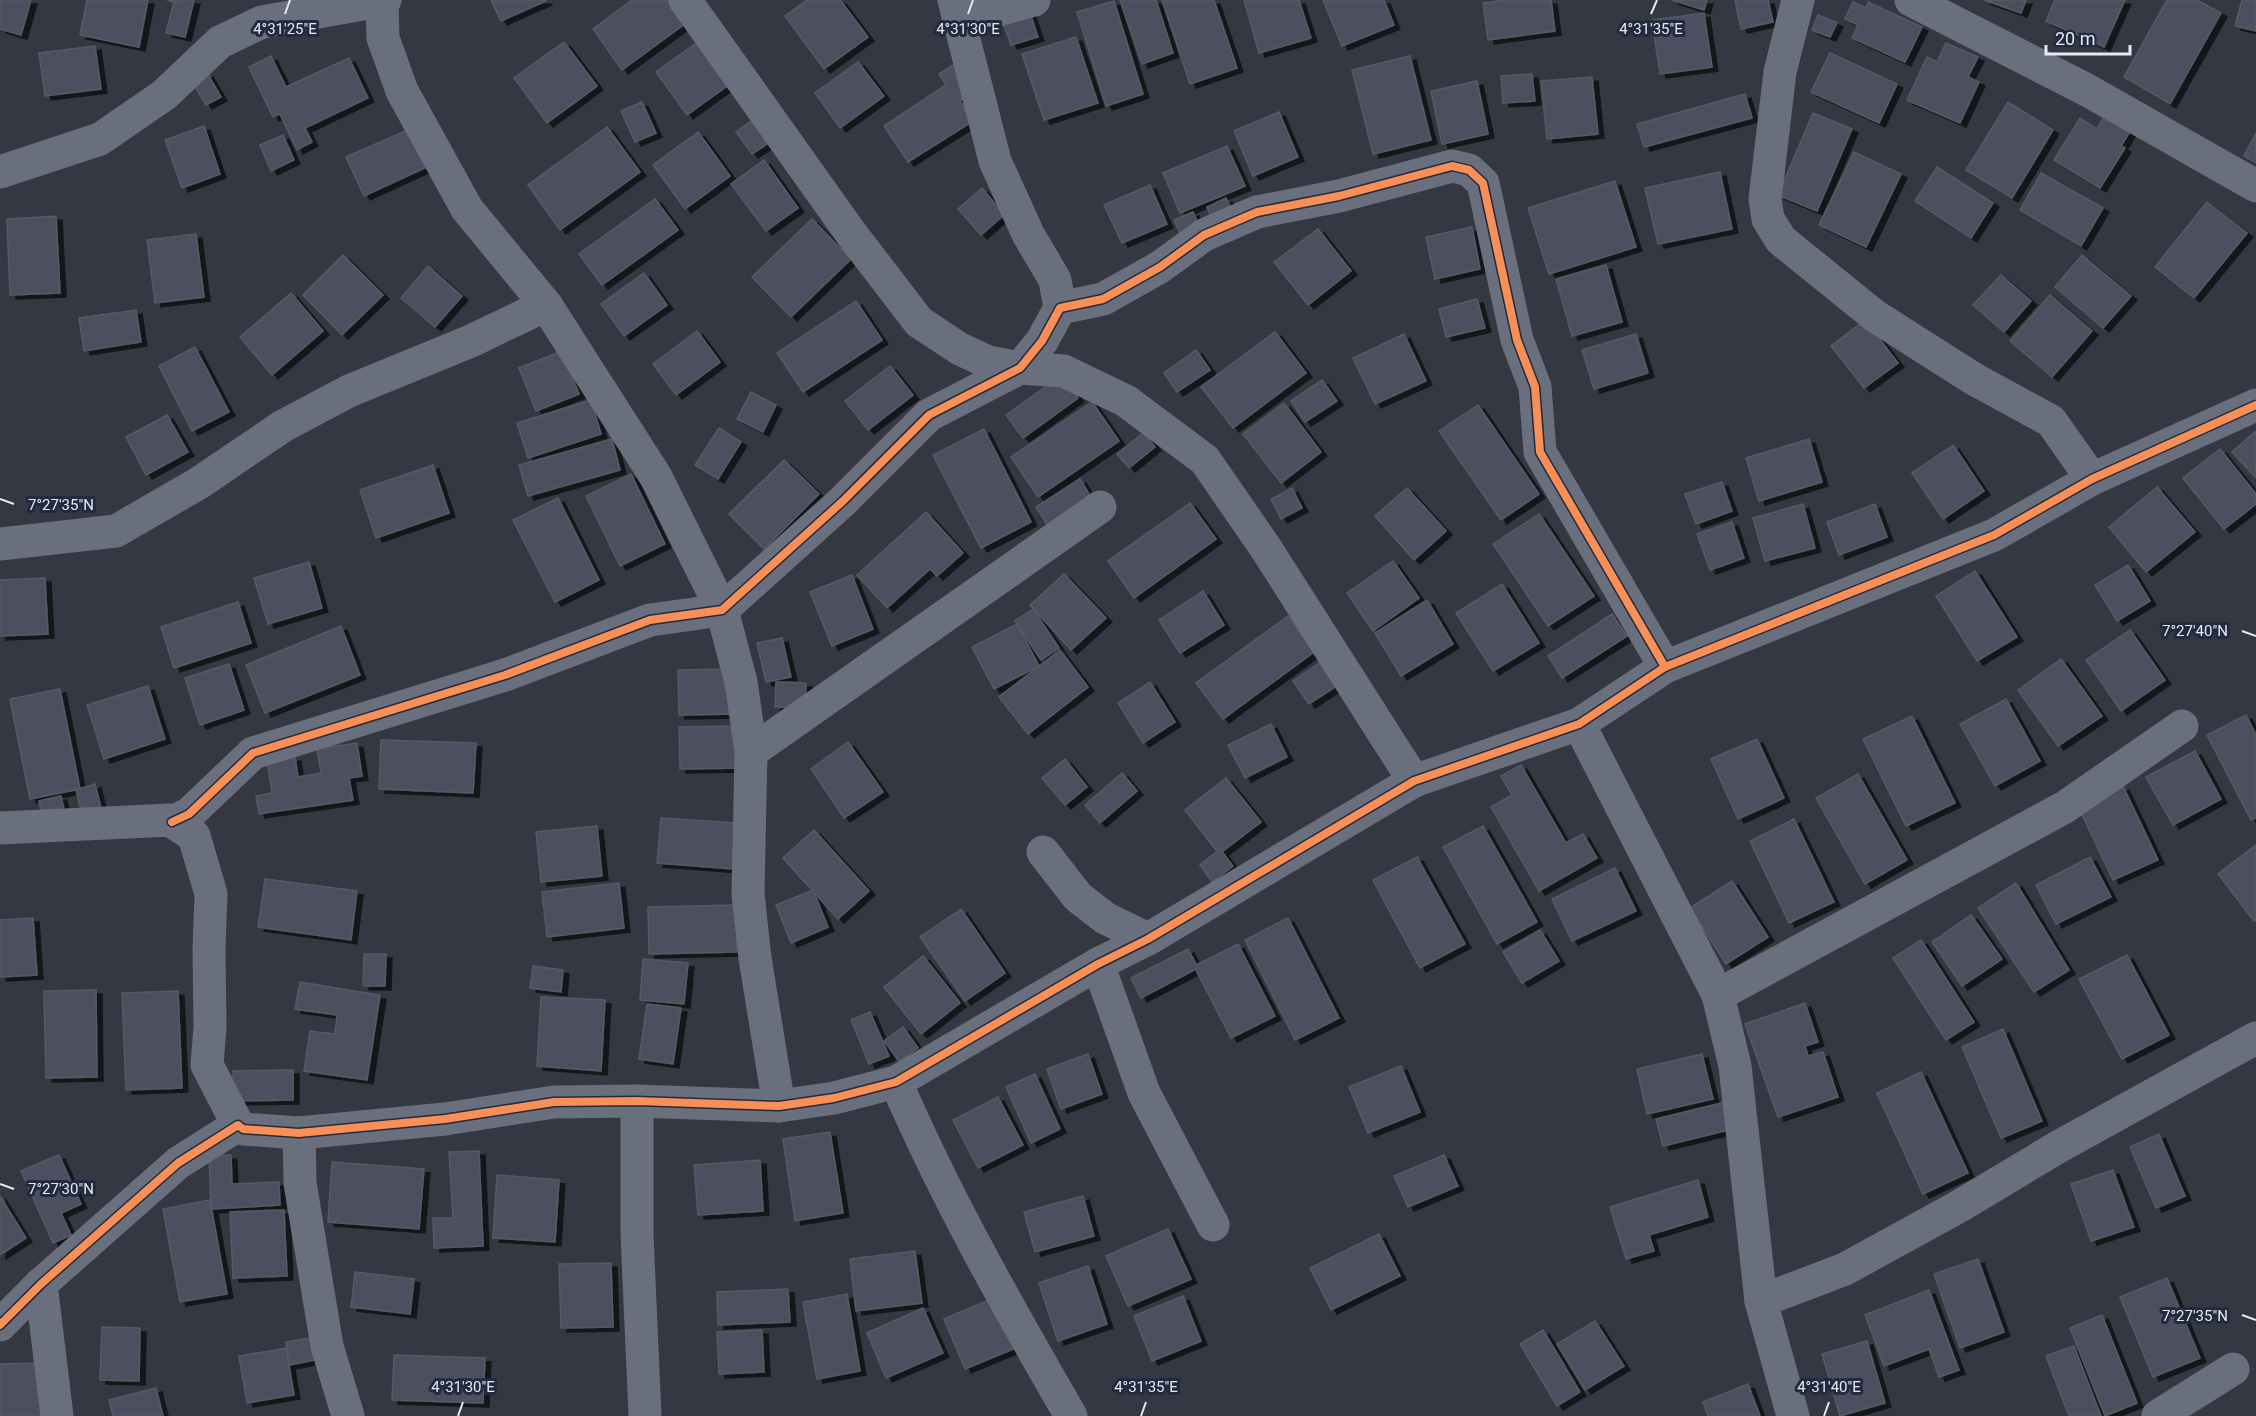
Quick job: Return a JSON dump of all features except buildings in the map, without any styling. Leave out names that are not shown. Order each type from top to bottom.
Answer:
[{"type":"street","points":[[685,0],[850,232],[919,322],[960,349],[988,362],[1020,368],[1064,371],[1126,401],[1205,460],[1267,550],[1414,782]]},
{"type":"street","points":[[172,822],[189,814],[253,753],[505,675],[650,620],[722,610],[843,501],[928,415],[1020,368],[1042,341],[1060,308],[1055,280],[1028,234],[995,161],[956,10],[1034,0]]},
{"type":"street","points":[[1798,0],[1780,72],[1765,199],[1768,219],[1781,240],[1875,316],[1974,379],[2051,421],[2092,479]]},
{"type":"street","points":[[1911,0],[2087,90],[2256,186]]},
{"type":"street","points":[[0,172],[100,138],[164,95],[254,11],[383,1],[383,38],[402,91],[467,209],[546,305],[656,477],[722,610],[741,682],[751,752],[748,894],[755,958],[779,1106]]},
{"type":"street","points":[[1060,308],[1103,299],[1160,267],[1203,235],[1257,212],[1339,196],[1452,166],[1469,170],[1483,183],[1517,340],[1535,387],[1540,452],[1665,666]]},
{"type":"street","points":[[0,544],[116,531],[199,483],[283,426],[339,396],[471,341],[546,305]]},
{"type":"street","points":[[0,828],[170,820],[194,836],[211,894],[210,1027],[207,1065],[238,1125],[243,1129],[299,1133],[445,1119],[554,1102],[637,1101],[779,1106],[834,1098],[896,1082],[1098,964],[1148,939],[1414,782],[1580,724],[1665,666],[1994,535],[2092,479],[2256,405]]},
{"type":"street","points":[[751,752],[1100,507]]},
{"type":"street","points":[[1580,724],[1718,994],[1735,1066],[1761,1301],[1793,1416]]},
{"type":"street","points":[[1718,994],[2065,807],[2182,726]]},
{"type":"street","points":[[1043,852],[1078,897],[1105,918],[1148,939]]},
{"type":"street","points":[[1098,964],[1144,1093],[1213,1225]]},
{"type":"street","points":[[1761,1301],[1845,1269],[1958,1207],[2058,1147],[2256,1038]]},
{"type":"street","points":[[896,1082],[925,1151],[985,1266],[1071,1416]]},
{"type":"street","points":[[637,1101],[637,1234],[645,1416]]},
{"type":"street","points":[[0,1325],[41,1284],[178,1163],[238,1125]]},
{"type":"street","points":[[299,1133],[300,1183],[327,1346],[348,1416]]},
{"type":"street","points":[[41,1284],[57,1416]]},
{"type":"street","points":[[2158,1416],[2234,1369]]},
{"type":"cycle path","points":[[172,822],[189,814],[253,753],[505,675],[650,620],[722,610],[843,501],[929,415],[1020,368],[1042,341],[1060,308],[1103,299],[1160,267],[1204,235],[1257,212],[1339,196],[1452,166],[1469,170],[1483,183],[1517,340],[1535,387],[1540,452],[1665,667]]},
{"type":"cycle path","points":[[0,1325],[41,1284],[178,1163],[238,1125],[243,1129],[299,1133],[445,1119],[554,1102],[637,1101],[779,1106],[834,1098],[896,1082],[1098,964],[1148,939],[1414,781],[1579,724],[1665,667],[1994,535],[2092,479],[2256,405]]}]
